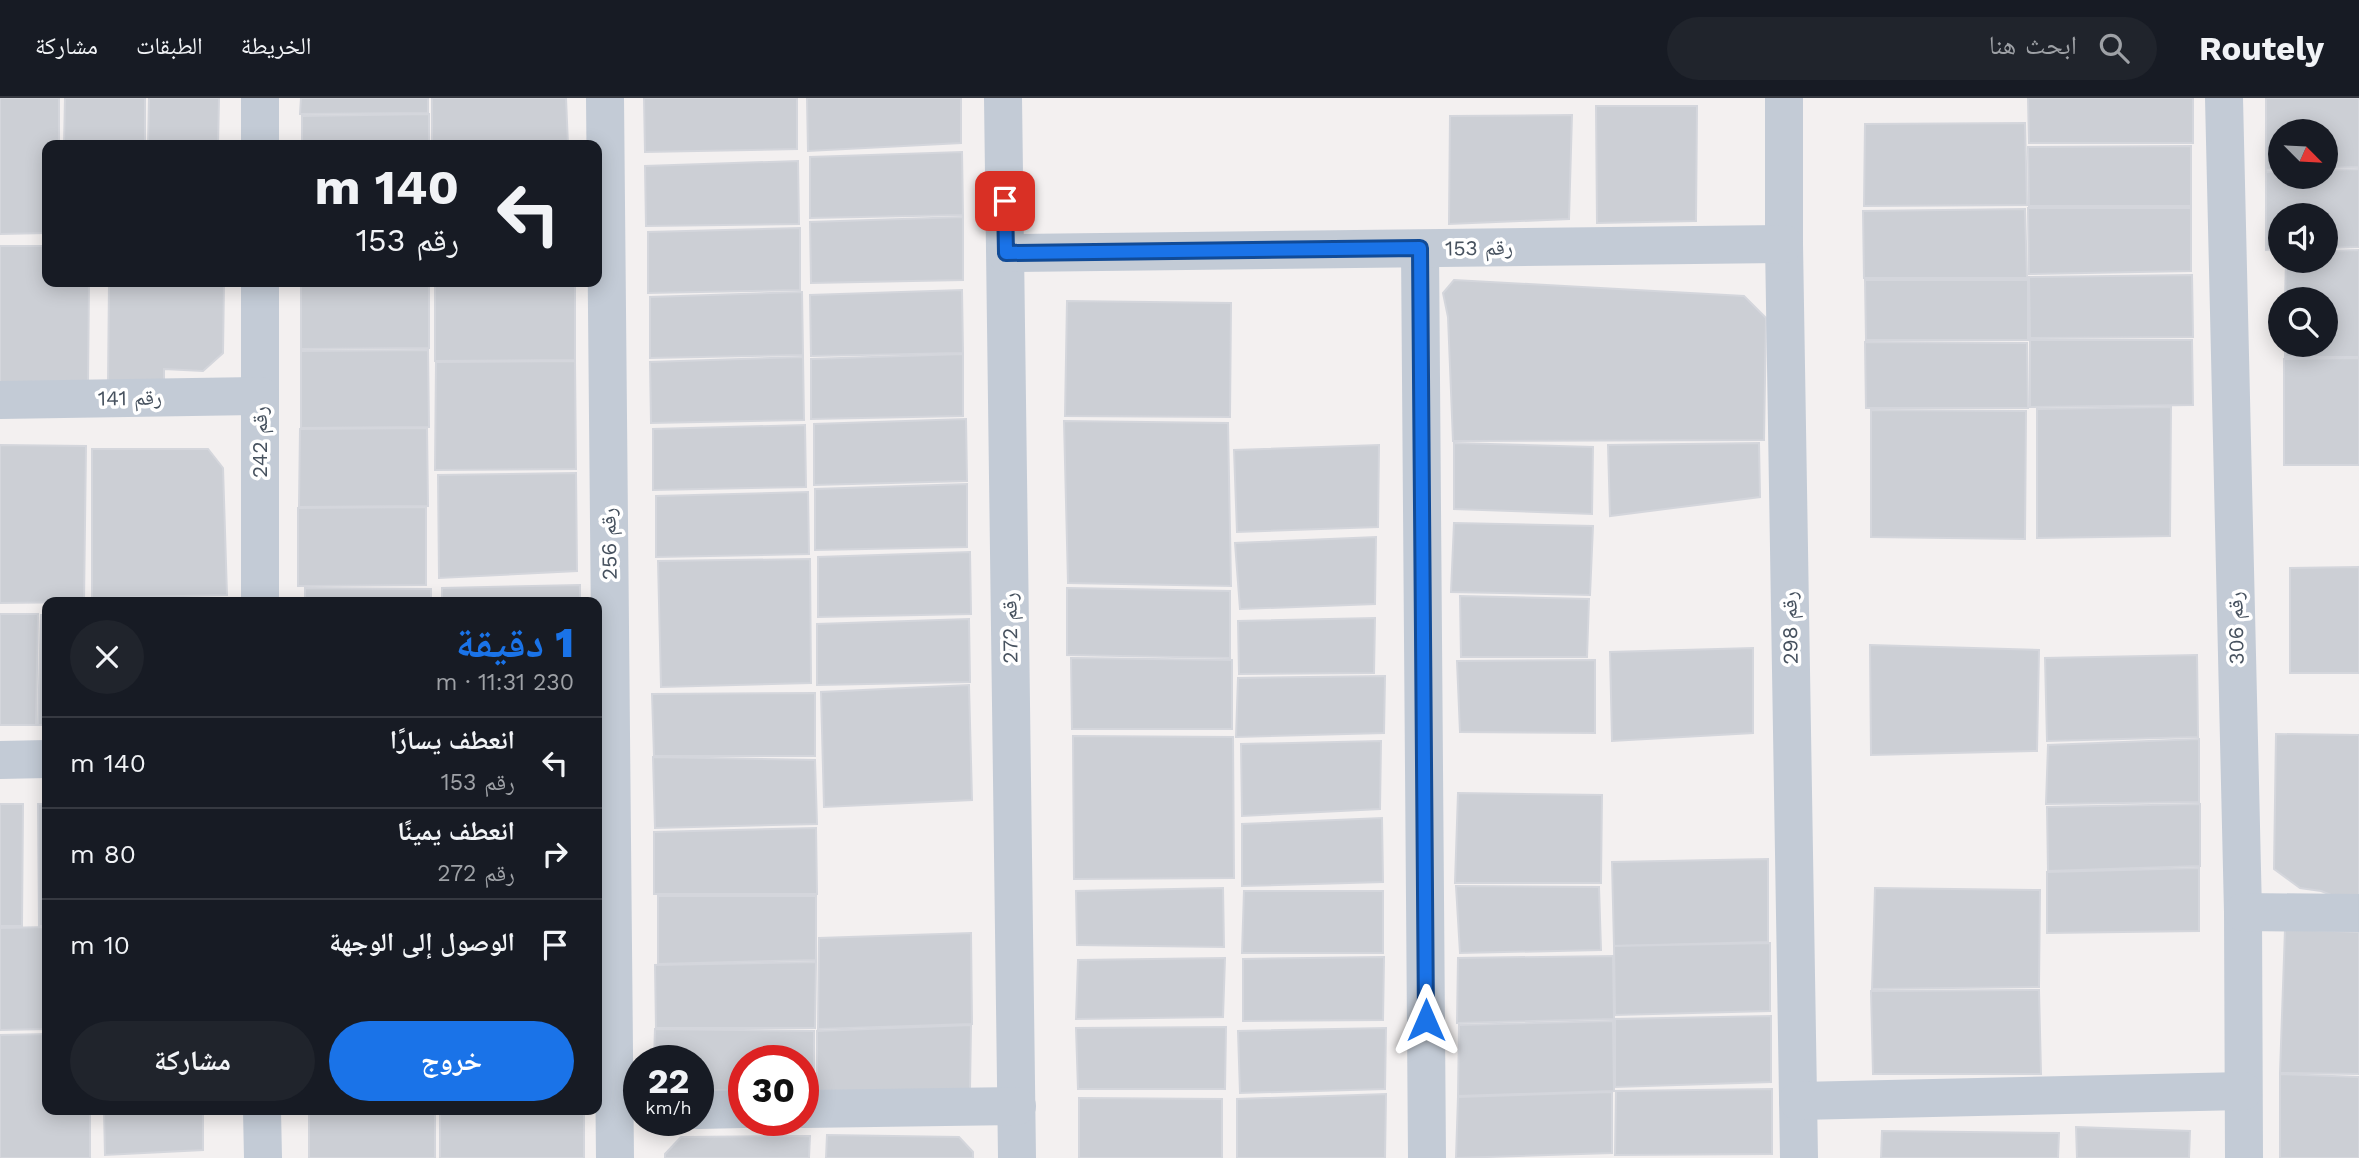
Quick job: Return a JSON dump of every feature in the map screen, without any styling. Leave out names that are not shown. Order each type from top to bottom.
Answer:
[{"type":"street","points":[[260,98],[260,140]]},
{"type":"street","name":"رقم 256","points":[[605,98],[605,923],[623,1077]]},
{"type":"street","name":"رقم 272","points":[[1003,98],[1017,1158]]},
{"type":"street","name":"رقم 298","points":[[1784,98],[1799,1158]]},
{"type":"street","name":"رقم 306","points":[[2224,98],[2243,912],[2244,1158]]},
{"type":"street","name":"رقم 153","points":[[1006,253],[1784,244]]},
{"type":"street","points":[[1420,248],[1427,1158]]},
{"type":"street","name":"رقم 242","points":[[260,287],[260,597]]},
{"type":"street","name":"رقم 141","points":[[0,400],[260,396]]},
{"type":"street","points":[[0,760],[42,759]]},
{"type":"street","points":[[2243,912],[2359,913]]},
{"type":"street","points":[[1798,1101],[2243,1091]]},
{"type":"street","points":[[819,1109],[1017,1106]]},
{"type":"street","points":[[262,1115],[263,1158]]},
{"type":"street","name":"رقم 256","points":[[615,1158],[623,1127]]},
{"type":"building","points":[[0,98],[59,98],[59,140],[42,140],[42,233],[0,234]]},
{"type":"building","points":[[65,98],[145,98],[145,140],[64,140]]},
{"type":"building","points":[[149,98],[219,98],[218,140],[148,140]]},
{"type":"building","points":[[301,98],[428,98],[428,113],[300,114]]},
{"type":"building","points":[[432,98],[566,98],[568,140],[432,140]]},
{"type":"building","points":[[644,98],[797,98],[797,149],[645,152]]},
{"type":"building","points":[[807,98],[961,98],[961,143],[808,151]]},
{"type":"building","points":[[2028,98],[2193,98],[2193,143],[2029,143]]},
{"type":"building","points":[[2266,98],[2359,98],[2359,167],[2338,168],[2338,119],[2268,119],[2266,170]]},
{"type":"building","points":[[1596,106],[1697,106],[1696,221],[1597,223]]},
{"type":"building","points":[[429,114],[429,140],[302,140],[302,116]]},
{"type":"building","points":[[1572,115],[1569,219],[1449,224],[1450,116]]},
{"type":"building","points":[[2025,123],[2027,205],[1864,206],[1865,124]]},
{"type":"building","points":[[2191,146],[2191,206],[2029,206],[2028,147]]},
{"type":"building","points":[[962,152],[963,215],[810,218],[810,157]]},
{"type":"building","points":[[798,161],[799,224],[646,226],[645,166]]},
{"type":"building","points":[[2359,169],[2359,247],[2338,248],[2338,203],[2268,203],[2266,250],[2266,172],[2268,189],[2338,189],[2338,170]]},
{"type":"building","points":[[2028,208],[2191,208],[2191,271],[2029,274]]},
{"type":"building","points":[[2025,209],[2027,278],[1864,278],[1863,211]]},
{"type":"building","points":[[963,217],[963,280],[811,283],[810,222]]},
{"type":"building","points":[[800,228],[800,290],[648,293],[648,232]]},
{"type":"building","points":[[0,246],[42,246],[42,287],[89,287],[88,382],[0,384]]},
{"type":"building","points":[[2359,250],[2359,357],[2338,357],[2338,287],[2285,287],[2286,273],[2338,273],[2338,251]]},
{"type":"building","points":[[2192,275],[2193,337],[2030,338],[2029,277]]},
{"type":"building","points":[[1454,280],[1744,296],[1766,318],[1764,440],[1453,441],[1448,317],[1443,293]]},
{"type":"building","points":[[1865,280],[2028,280],[2028,340],[1866,340]]},
{"type":"building","points":[[109,287],[224,287],[223,353],[203,371],[164,369],[164,382],[108,386]]},
{"type":"building","points":[[301,287],[429,287],[429,348],[301,349]]},
{"type":"building","points":[[435,287],[575,287],[575,360],[435,361]]},
{"type":"building","points":[[962,290],[963,353],[811,356],[810,295]]},
{"type":"building","points":[[802,292],[803,355],[650,358],[650,297]]},
{"type":"building","points":[[1067,301],[1231,303],[1230,417],[1065,416]]},
{"type":"building","points":[[2030,340],[2192,340],[2193,405],[2030,407]]},
{"type":"building","points":[[1865,342],[2027,343],[2028,408],[1866,408]]},
{"type":"building","points":[[428,350],[429,427],[301,428],[301,351]]},
{"type":"building","points":[[963,354],[963,416],[811,419],[811,359]]},
{"type":"building","points":[[803,357],[804,420],[651,423],[650,362]]},
{"type":"building","points":[[2359,358],[2359,465],[2284,465],[2284,359]]},
{"type":"building","points":[[575,361],[576,469],[435,470],[436,362]]},
{"type":"building","points":[[2171,407],[2170,536],[2037,538],[2037,409]]},
{"type":"building","points":[[1871,410],[2026,411],[2025,539],[1871,537]]},
{"type":"building","points":[[966,419],[967,481],[814,485],[814,424]]},
{"type":"building","points":[[1064,421],[1228,423],[1231,586],[1068,583]]},
{"type":"building","points":[[805,425],[806,487],[653,490],[653,429]]},
{"type":"building","points":[[427,428],[428,506],[299,507],[300,429]]},
{"type":"building","points":[[1454,443],[1593,447],[1592,514],[1454,509]]},
{"type":"building","points":[[1759,443],[1760,497],[1610,516],[1608,445]]},
{"type":"building","points":[[0,445],[86,446],[84,597],[42,597],[42,602],[0,603]]},
{"type":"building","points":[[1379,445],[1378,527],[1237,532],[1234,450]]},
{"type":"building","points":[[92,449],[208,449],[223,468],[227,595],[92,597]]},
{"type":"building","points":[[576,473],[577,571],[439,578],[438,475]]},
{"type":"building","points":[[967,484],[967,547],[815,550],[815,489]]},
{"type":"building","points":[[808,492],[809,554],[656,557],[656,496]]},
{"type":"building","points":[[426,507],[426,585],[298,586],[298,508]]},
{"type":"building","points":[[1454,523],[1593,526],[1590,595],[1451,592]]},
{"type":"building","points":[[1376,537],[1375,604],[1240,609],[1235,543]]},
{"type":"building","points":[[970,552],[971,614],[818,617],[818,557]]},
{"type":"building","points":[[810,559],[811,683],[661,687],[658,561]]},
{"type":"building","points":[[2359,567],[2359,673],[2290,673],[2290,568]]},
{"type":"building","points":[[580,585],[580,597],[442,597],[442,588]]},
{"type":"building","points":[[305,588],[431,589],[431,597],[305,597]]},
{"type":"building","points":[[1067,588],[1230,591],[1230,658],[1067,655]]},
{"type":"building","points":[[1460,596],[1589,599],[1587,657],[1461,657]]},
{"type":"building","points":[[0,614],[38,614],[36,725],[0,725]]},
{"type":"building","points":[[41,615],[42,615],[42,725],[38,725]]},
{"type":"building","points":[[1375,618],[1374,673],[1239,674],[1238,621]]},
{"type":"building","points":[[969,619],[970,682],[817,685],[817,624]]},
{"type":"building","points":[[1870,645],[2039,650],[2037,751],[1871,755]]},
{"type":"building","points":[[1753,648],[1753,733],[1612,741],[1610,652]]},
{"type":"building","points":[[2197,655],[2198,737],[2047,741],[2045,658]]},
{"type":"building","points":[[1071,658],[1232,660],[1232,729],[1072,729]]},
{"type":"building","points":[[1595,660],[1595,733],[1460,732],[1457,661]]},
{"type":"building","points":[[1385,676],[1384,733],[1236,737],[1238,678]]},
{"type":"building","points":[[969,685],[972,800],[824,807],[821,692]]},
{"type":"building","points":[[815,693],[815,756],[654,756],[652,694]]},
{"type":"building","points":[[2276,734],[2359,735],[2359,900],[2344,900],[2321,891],[2300,888],[2274,869]]},
{"type":"building","points":[[1073,736],[1233,737],[1234,878],[1074,879]]},
{"type":"building","points":[[2199,739],[2199,802],[2046,804],[2048,745]]},
{"type":"building","points":[[1381,741],[1380,809],[1242,816],[1241,744]]},
{"type":"building","points":[[653,757],[815,760],[817,824],[655,828]]},
{"type":"building","points":[[1458,793],[1602,795],[1601,883],[1455,883]]},
{"type":"building","points":[[0,804],[23,804],[22,926],[0,926]]},
{"type":"building","points":[[38,804],[42,804],[42,926],[39,926]]},
{"type":"building","points":[[2200,804],[2200,866],[2048,871],[2047,807]]},
{"type":"building","points":[[1382,818],[1383,882],[1242,886],[1242,824]]},
{"type":"building","points":[[816,828],[817,894],[654,894],[654,832]]},
{"type":"building","points":[[1768,859],[1768,942],[1614,946],[1612,862]]},
{"type":"building","points":[[2199,868],[2199,931],[2047,933],[2047,872]]},
{"type":"building","points":[[1456,886],[1599,887],[1601,950],[1460,953]]},
{"type":"building","points":[[1223,888],[1224,947],[1077,945],[1076,891]]},
{"type":"building","points":[[1875,888],[2040,890],[2039,987],[1872,989]]},
{"type":"building","points":[[1244,891],[1383,891],[1383,953],[1242,953]]},
{"type":"building","points":[[658,896],[816,896],[816,960],[658,964]]},
{"type":"building","points":[[42,927],[42,1029],[0,1030],[0,928]]},
{"type":"building","points":[[2285,929],[2359,932],[2359,1074],[2280,1073]]},
{"type":"building","points":[[971,933],[972,1024],[818,1029],[819,938]]},
{"type":"building","points":[[1770,943],[1770,1011],[1615,1015],[1614,946]]},
{"type":"building","points":[[1613,956],[1614,1019],[1457,1023],[1458,958]]},
{"type":"building","points":[[1384,957],[1383,1020],[1243,1021],[1243,959]]},
{"type":"building","points":[[1225,958],[1223,1017],[1076,1019],[1078,960]]},
{"type":"building","points":[[816,962],[815,1028],[656,1028],[655,965]]},
{"type":"building","points":[[2039,990],[2041,1074],[1873,1074],[1871,991]]},
{"type":"building","points":[[1771,1016],[1771,1082],[1615,1087],[1615,1019]]},
{"type":"building","points":[[1613,1021],[1614,1091],[1458,1096],[1459,1025]]},
{"type":"building","points":[[971,1025],[970,1089],[819,1096],[817,1031]]},
{"type":"building","points":[[1226,1027],[1225,1089],[1078,1089],[1076,1028]]},
{"type":"building","points":[[1386,1028],[1385,1089],[1240,1093],[1238,1031]]},
{"type":"building","points":[[655,1029],[814,1031],[814,1045],[728,1045],[728,1091],[714,1090],[714,1045],[654,1045]]},
{"type":"building","points":[[42,1034],[42,1115],[90,1115],[90,1158],[0,1158],[0,1035]]},
{"type":"building","points":[[2280,1074],[2359,1077],[2359,1158],[2280,1158]]},
{"type":"building","points":[[1772,1089],[1772,1154],[1615,1155],[1616,1091]]},
{"type":"building","points":[[1612,1092],[1612,1153],[1456,1158],[1458,1097]]},
{"type":"building","points":[[1386,1094],[1385,1158],[1237,1158],[1237,1099]]},
{"type":"building","points":[[1079,1098],[1222,1099],[1222,1158],[1079,1158]]},
{"type":"building","points":[[104,1115],[203,1115],[203,1150],[105,1155]]},
{"type":"building","points":[[309,1115],[435,1115],[435,1158],[309,1158]]},
{"type":"building","points":[[440,1115],[584,1115],[584,1158],[440,1158]]},
{"type":"building","points":[[2076,1127],[2190,1131],[2189,1158],[2077,1158]]},
{"type":"building","points":[[1882,1131],[2059,1133],[2058,1158],[1881,1158]]},
{"type":"building","points":[[827,1135],[959,1137],[973,1152],[973,1158],[826,1158]]},
{"type":"building","points":[[810,1136],[809,1158],[665,1158],[665,1154],[681,1137]]},
{"type":"route","points":[[1005,201],[1006,253],[1420,248],[1426,1020]]}]
